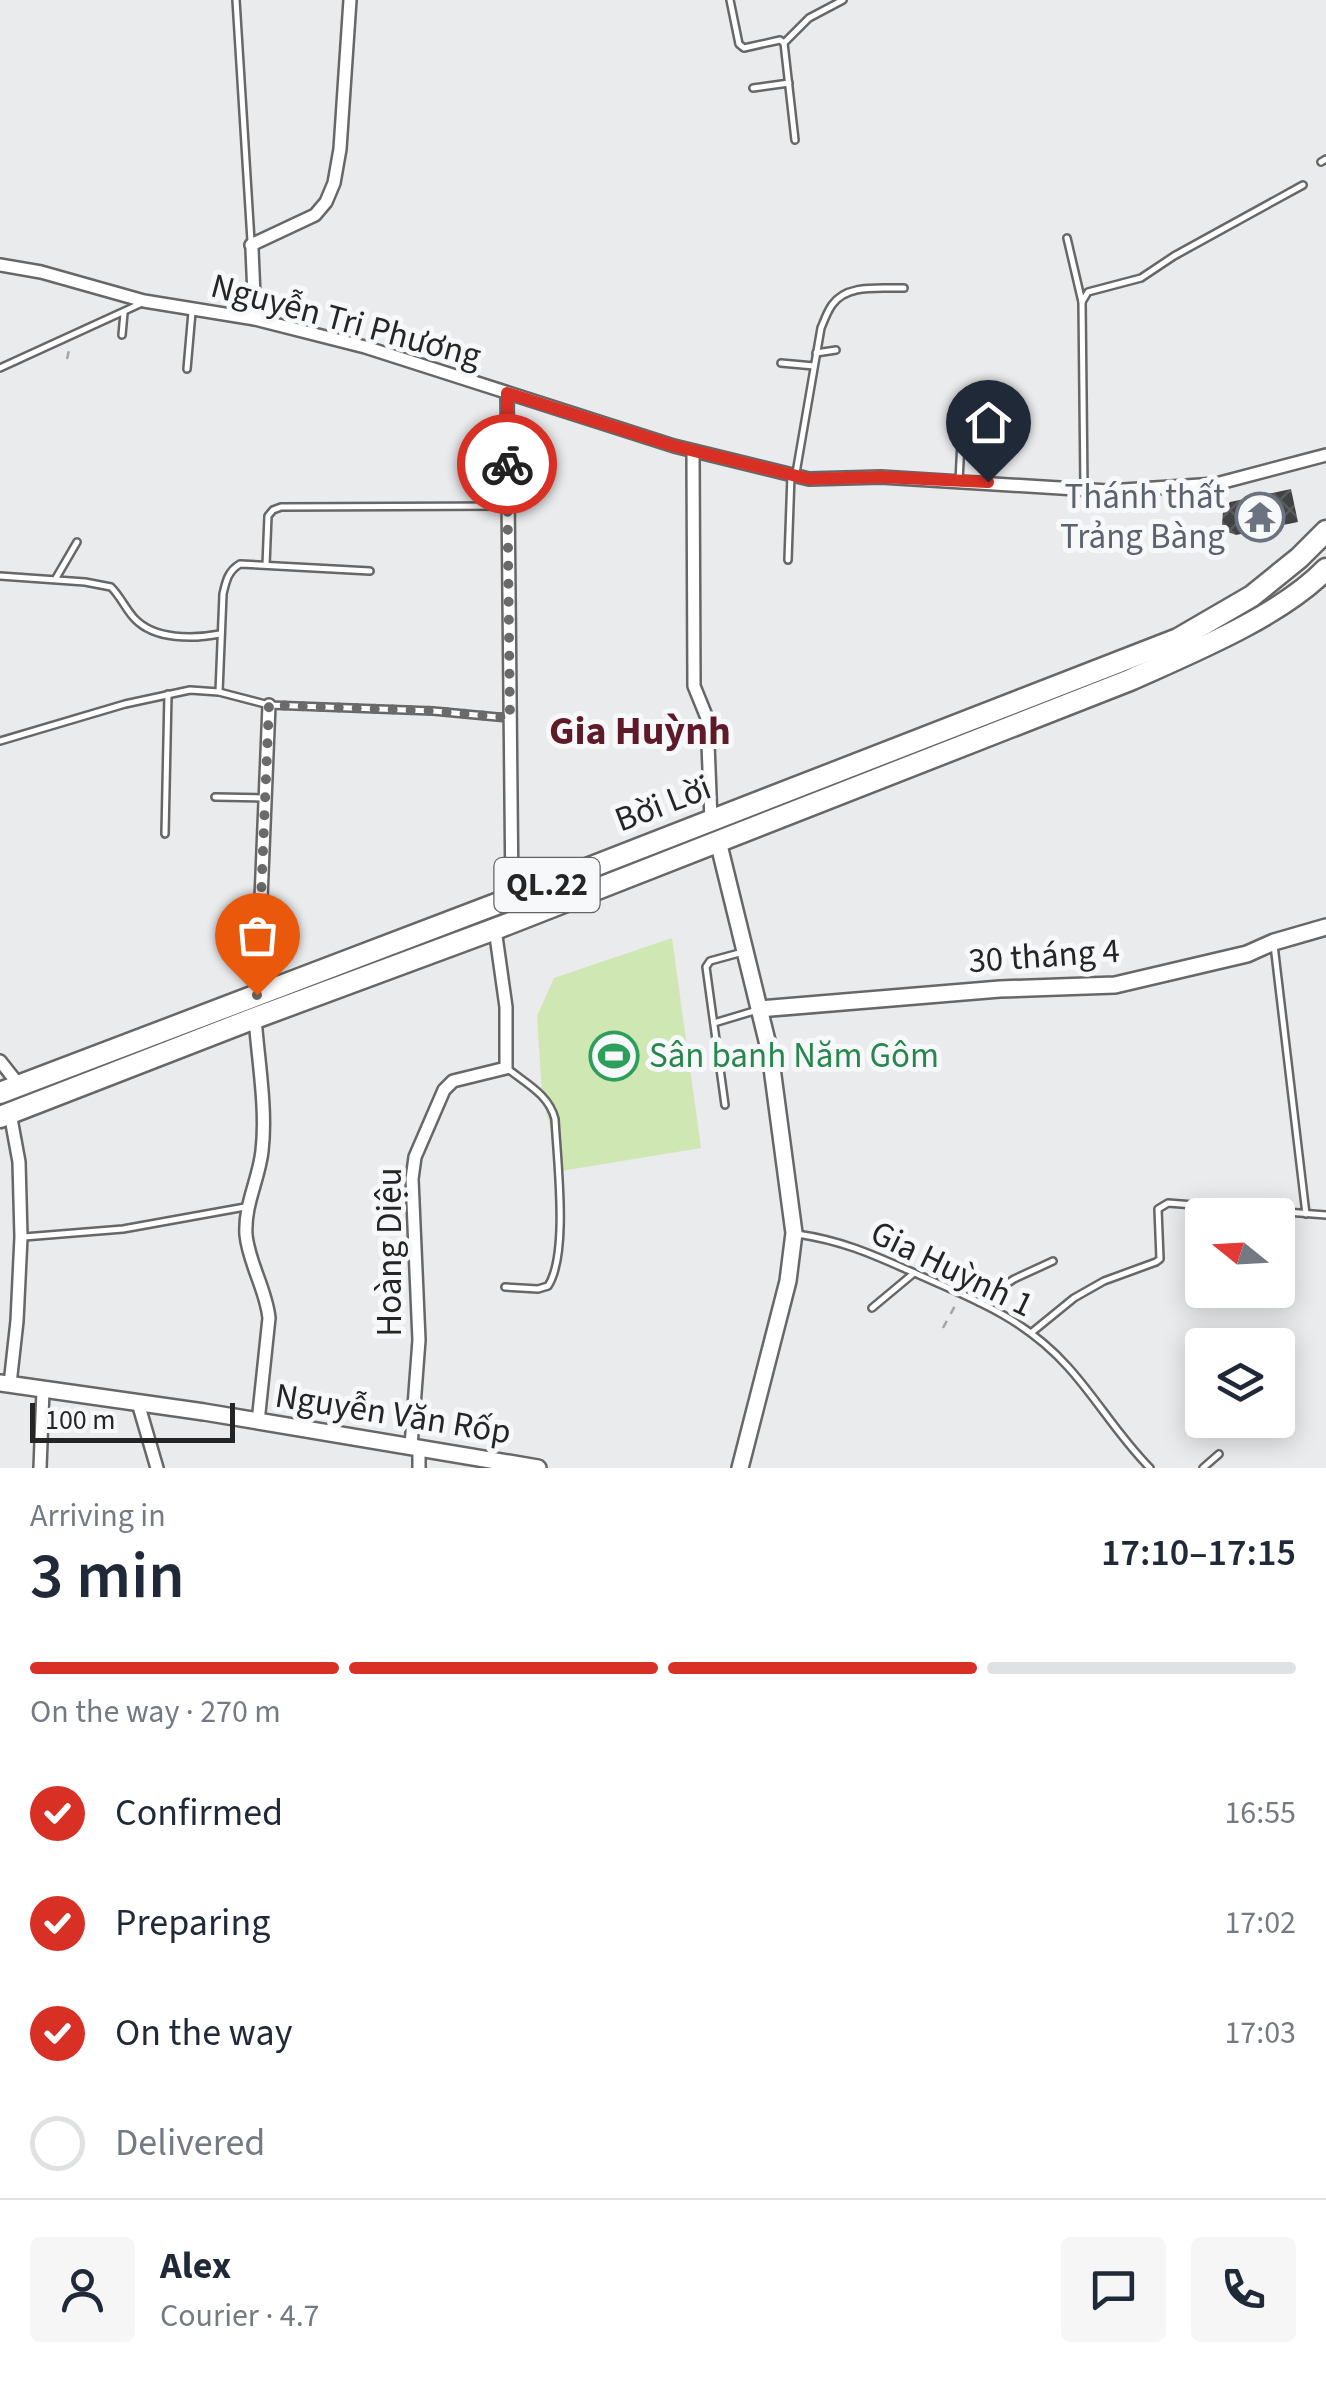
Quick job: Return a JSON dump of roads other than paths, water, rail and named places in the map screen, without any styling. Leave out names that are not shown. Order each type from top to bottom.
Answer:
[{"type":"highway","name":"Bời Lời","points":[[9,1089],[1178,640],[1252,596],[1326,531]]},
{"type":"highway","name":"Bời Lời","points":[[5,1115],[495,929],[1130,680],[1276,607],[1326,569]]},
{"type":"highway","points":[[711,820],[718,841]]},
{"type":"street","points":[[255,319],[252,251],[316,215],[334,183],[340,149],[350,0]]},
{"type":"street","name":"Nguyễn Tri Phương","points":[[0,265],[42,272],[144,301],[255,319],[366,347],[693,451],[809,479],[881,477],[1108,490],[1216,484],[1326,455]]},
{"type":"street","points":[[507,393],[512,898]]},
{"type":"street","points":[[693,451],[694,686],[708,718],[711,820]]},
{"type":"street","points":[[257,995],[269,705]]},
{"type":"street","points":[[718,841],[770,1053],[794,1233],[788,1281],[740,1468]]},
{"type":"street","name":"30 tháng 4","points":[[760,1009],[1000,989],[1115,985],[1247,954],[1326,927]]},
{"type":"street","points":[[495,929],[506,1007],[506,1068]]},
{"type":"street","points":[[255,1018],[264,1135],[260,1168],[248,1207],[246,1236],[269,1318],[258,1422]]},
{"type":"street","points":[[0,1061],[9,1089]]},
{"type":"street","name":"Hoàng Diệu","points":[[419,1468],[415,1447],[419,1340],[412,1179],[415,1157],[444,1090],[453,1081],[506,1068]]},
{"type":"street","points":[[5,1115],[19,1162],[20,1237],[17,1320],[5,1384]]},
{"type":"street","name":"Nguyễn Văn Rốp","points":[[5,1384],[538,1468]]},
{"type":"street","points":[[40,1468],[44,1390]]},
{"type":"street","points":[[138,1403],[157,1468]]},
{"type":"lane","points":[[236,0],[252,251]]},
{"type":"lane","points":[[730,0],[738,44],[744,48],[780,40],[784,43]]},
{"type":"lane","points":[[784,43],[809,18],[843,0]]},
{"type":"lane","points":[[784,43],[795,140]]},
{"type":"lane","points":[[753,88],[789,83]]},
{"type":"lane","points":[[1082,302],[1088,292],[1141,278],[1303,185]]},
{"type":"lane","points":[[1067,238],[1082,302],[1084,488]]},
{"type":"lane","points":[[788,560],[793,476],[821,328],[838,298],[858,289],[904,288]]},
{"type":"lane","points":[[0,368],[144,301]]},
{"type":"lane","points":[[187,369],[192,309]]},
{"type":"lane","points":[[122,335],[124,311]]},
{"type":"lane","points":[[816,353],[836,350]]},
{"type":"lane","points":[[781,363],[814,366]]},
{"type":"lane","points":[[958,481],[962,402]]},
{"type":"lane","points":[[987,432],[988,482]]},
{"type":"lane","points":[[266,566],[268,516],[282,507],[508,506]]},
{"type":"lane","points":[[56,580],[77,542]]},
{"type":"lane","points":[[219,692],[224,594],[233,568],[240,564],[370,571]]},
{"type":"lane","points":[[0,576],[111,587],[135,619],[153,632],[194,637],[222,634]]},
{"type":"lane","points":[[0,741],[124,704],[190,690],[219,692],[269,705],[510,718]]},
{"type":"lane","points":[[165,834],[168,694]]},
{"type":"lane","points":[[215,797],[265,798]]},
{"type":"lane","points":[[1274,942],[1306,1214]]},
{"type":"lane","points":[[725,1105],[706,967],[710,961],[746,951]]},
{"type":"lane","points":[[714,1023],[760,1009]]},
{"type":"lane","points":[[504,1288],[548,1286],[554,1278],[560,1232],[553,1108],[546,1098],[506,1068]]},
{"type":"lane","points":[[1031,1333],[1074,1298],[1104,1281],[1160,1259],[1158,1209],[1162,1205],[1326,1216]]},
{"type":"lane","points":[[20,1237],[123,1229],[248,1207]]},
{"type":"lane","name":"Gia Huỳnh 1","points":[[794,1233],[867,1251],[1011,1318],[1067,1366],[1150,1468]]},
{"type":"lane","points":[[979,1302],[1052,1261]]},
{"type":"lane","points":[[872,1308],[914,1273]]},
{"type":"lane","points":[[1203,1468],[1218,1454]]},
{"type":"place","name":"Thánh thất Trảng Bàng","points":[[1260,517]]},
{"type":"place","name":"Sân banh Năm Gôm","points":[[614,1056]]},
{"type":"district","name":"Gia Huỳnh","points":[[640,731]]}]
